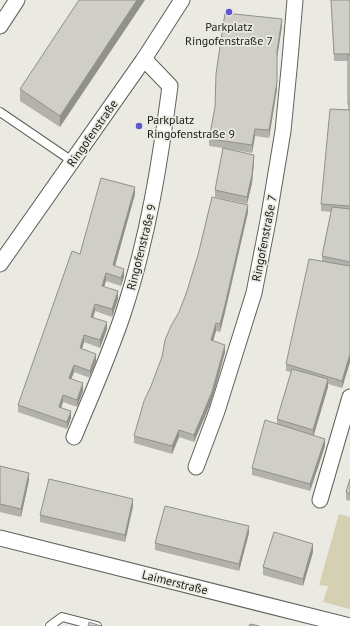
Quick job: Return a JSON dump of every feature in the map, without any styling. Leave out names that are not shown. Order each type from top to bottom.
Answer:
[{"type":"street","points":[[0,26],[17,0]]},
{"type":"street","name":"Ringofenstraße","points":[[0,264],[144,59],[182,0]]},
{"type":"street","name":"Ringofenstraße 7","points":[[196,467],[217,411],[254,293],[283,131],[295,0]]},
{"type":"street","name":"Ringofenstraße 9","points":[[74,437],[124,311],[144,242],[160,159],[170,86],[144,59]]},
{"type":"street","points":[[320,500],[350,397]]},
{"type":"street","name":"Laimerstraße","points":[[0,538],[350,626]]},
{"type":"lane","points":[[0,112],[72,161]]},
{"type":"lane","points":[[50,626],[62,617],[97,626]]},
{"type":"shaded area","points":[[339,514],[350,517],[350,609],[323,602],[328,586],[319,585]]},
{"type":"building","points":[[79,0],[137,0],[60,116],[20,89]]},
{"type":"building","points":[[331,0],[350,0],[350,54],[334,54]]},
{"type":"building","points":[[225,13],[282,19],[277,51],[277,82],[269,130],[255,129],[252,145],[209,139],[215,107],[216,74]]},
{"type":"building","points":[[348,55],[350,55],[350,104],[348,104]]},
{"type":"building","points":[[330,109],[350,110],[350,206],[321,204]]},
{"type":"building","points":[[223,148],[254,155],[252,175],[247,197],[215,190]]},
{"type":"building","points":[[101,178],[135,187],[113,265],[124,269],[121,278],[106,273],[102,286],[118,291],[112,309],[95,304],[91,317],[107,322],[100,340],[84,335],[80,348],[96,354],[90,371],[74,365],[69,378],[83,383],[77,400],[63,395],[59,407],[71,411],[67,422],[18,405],[72,251],[80,254]]},
{"type":"building","points":[[212,197],[248,205],[220,324],[216,323],[211,340],[225,345],[212,392],[194,435],[179,430],[172,446],[134,436],[144,401],[162,357],[165,340],[186,294],[198,255]]},
{"type":"building","points":[[332,207],[350,209],[350,262],[322,256]]},
{"type":"building","points":[[309,259],[350,266],[350,354],[342,381],[286,364]]},
{"type":"building","points":[[292,369],[328,379],[313,430],[277,419]]},
{"type":"building","points":[[265,420],[325,439],[310,484],[252,468]]},
{"type":"building","points":[[0,466],[29,473],[21,509],[0,504]]},
{"type":"building","points":[[49,479],[133,499],[125,535],[40,515]]},
{"type":"building","points":[[350,479],[350,494],[346,492]]},
{"type":"building","points":[[165,506],[249,526],[239,564],[155,543]]},
{"type":"building","points":[[274,532],[313,544],[303,579],[263,567]]},
{"type":"building","points":[[89,622],[101,626],[88,626]]},
{"type":"place","name":"Parkplatz Ringofenstraße 7","points":[[229,12]]},
{"type":"place","name":"Parkplatz Ringofenstraße 9","points":[[139,126]]}]
